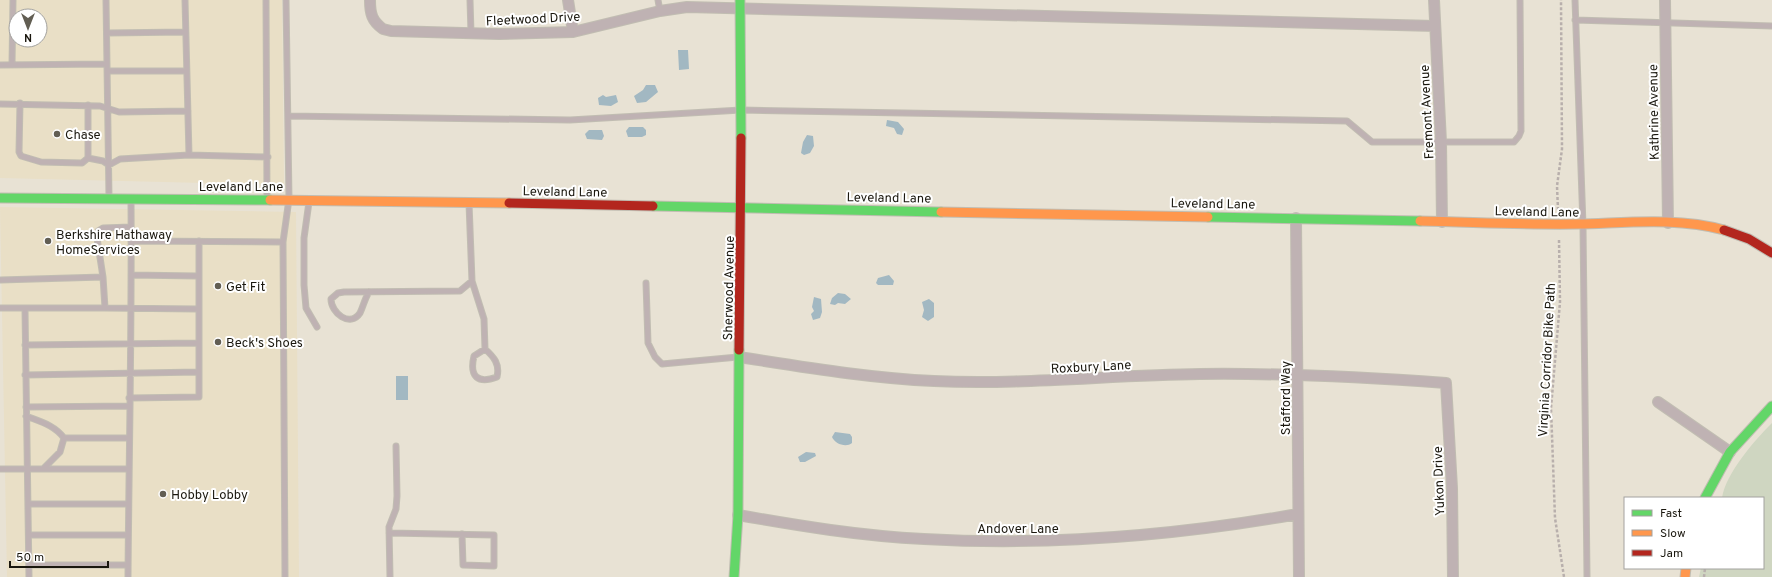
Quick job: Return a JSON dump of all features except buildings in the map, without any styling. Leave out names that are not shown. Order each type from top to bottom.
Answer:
[{"type":"street","name":"Fleetwood Drive","points":[[370,0],[371,17],[376,24],[383,29],[391,31],[471,33],[574,32],[660,10],[740,4],[1434,26]]},
{"type":"street","points":[[568,0],[574,32]]},
{"type":"street","name":"Fremont Avenue","points":[[1434,0],[1434,26],[1441,142],[1442,222]]},
{"type":"street","name":"Kathrine Avenue","points":[[1665,0],[1668,223]]},
{"type":"street","name":"Sherwood Avenue","points":[[734,577],[738,515],[742,207],[740,4]]},
{"type":"street","name":"Leveland Lane","points":[[0,198],[289,199],[1296,218],[1583,225],[1668,223],[1700,225],[1734,232],[1750,239],[1772,253]]},
{"type":"street","name":"Stafford Way","points":[[1296,218],[1299,577]]},
{"type":"street","name":"Roxbury Lane","points":[[739,357],[868,375],[933,381],[1004,382],[1199,374],[1298,374],[1446,383]]},
{"type":"street","name":"Yukon Drive","points":[[1446,383],[1452,488],[1453,577]]},
{"type":"street","points":[[1658,402],[1730,452]]},
{"type":"street","points":[[1706,497],[1730,452],[1772,406]]},
{"type":"street","name":"Andover Lane","points":[[738,515],[802,526],[867,534],[989,542],[1051,542],[1123,538],[1194,531],[1298,514]]},
{"type":"lane","points":[[12,65],[13,0]]},
{"type":"lane","points":[[106,0],[109,109],[109,199]]},
{"type":"lane","points":[[185,0],[189,155]]},
{"type":"lane","points":[[266,0],[268,157],[267,199]]},
{"type":"lane","points":[[285,577],[283,242],[289,199],[286,0]]},
{"type":"lane","points":[[470,0],[471,33]]},
{"type":"lane","points":[[658,0],[660,10]]},
{"type":"lane","points":[[288,116],[570,120],[742,110],[1347,121],[1372,142],[1514,142],[1521,131],[1520,0]]},
{"type":"lane","points":[[1575,0],[1583,225],[1587,577]]},
{"type":"lane","points":[[1575,20],[1772,26]]},
{"type":"lane","points":[[106,33],[185,32]]},
{"type":"lane","points":[[0,65],[107,64]]},
{"type":"lane","points":[[108,71],[186,71]]},
{"type":"lane","points":[[0,104],[88,105],[100,106],[119,112],[188,111]]},
{"type":"lane","points":[[20,104],[19,152],[21,156],[41,162],[82,163],[88,158]]},
{"type":"lane","points":[[88,105],[88,158]]},
{"type":"lane","points":[[109,165],[120,159],[189,155],[268,157]]},
{"type":"lane","points":[[88,158],[103,161],[109,165]]},
{"type":"lane","points":[[128,577],[129,398],[131,373],[131,199]]},
{"type":"lane","points":[[310,200],[304,238],[304,285],[306,308],[317,327]]},
{"type":"lane","points":[[469,202],[472,281],[484,319],[485,349],[492,355],[498,365],[497,377],[490,380],[481,380],[475,377],[472,370],[474,356],[485,349]]},
{"type":"lane","points":[[105,308],[103,277],[97,238],[98,231],[103,228],[131,228]]},
{"type":"lane","points":[[131,241],[283,242]]},
{"type":"lane","points":[[129,398],[198,397],[199,241]]},
{"type":"lane","points":[[131,275],[198,276]]},
{"type":"lane","points":[[0,280],[103,277]]},
{"type":"lane","points":[[369,292],[360,313],[355,317],[347,318],[340,316],[335,312],[332,306],[332,299],[338,293],[369,292],[460,291],[472,281]]},
{"type":"lane","points":[[646,283],[648,343],[662,364],[739,357]]},
{"type":"lane","points":[[0,308],[198,309]]},
{"type":"lane","points":[[25,309],[29,577]]},
{"type":"lane","points":[[25,345],[198,343]]},
{"type":"lane","points":[[25,375],[198,372]]},
{"type":"lane","points":[[26,407],[129,406]]},
{"type":"lane","points":[[26,416],[48,424],[57,430],[64,438],[129,438]]},
{"type":"lane","points":[[44,468],[60,452],[64,438]]},
{"type":"lane","points":[[390,577],[389,527],[396,508],[397,496],[396,446]]},
{"type":"lane","points":[[0,469],[128,469]]},
{"type":"lane","points":[[28,504],[128,504]]},
{"type":"lane","points":[[389,533],[462,534],[494,535],[494,566],[463,565],[462,534]]},
{"type":"lane","points":[[28,535],[128,535]]},
{"type":"lane","points":[[29,565],[128,565]]},
{"type":"path","points":[[1558,210],[1557,186],[1562,149],[1561,0]]},
{"type":"path","name":"Virginia Corridor Bike Path","points":[[1559,240],[1560,302],[1551,408],[1552,477],[1555,518],[1564,577]]},
{"type":"shaded area","points":[[0,0],[282,0],[284,185],[0,178]]},
{"type":"shaded area","points":[[0,207],[296,212],[299,577],[7,577]]},
{"type":"green space","points":[[1772,423],[1772,577],[1699,577],[1701,569],[1764,569],[1764,497],[1722,497],[1729,478],[1749,448]]},
{"type":"water","points":[[678,50],[688,50],[689,69],[679,70]]},
{"type":"water","points":[[646,85],[655,85],[658,92],[646,102],[637,103],[634,96],[643,90]]},
{"type":"water","points":[[603,95],[606,97],[616,95],[618,102],[611,106],[599,105],[598,98]]},
{"type":"water","points":[[887,120],[898,122],[904,129],[902,135],[897,134],[894,128],[886,126]]},
{"type":"water","points":[[629,127],[643,127],[646,130],[646,135],[642,137],[628,137],[626,131]]},
{"type":"water","points":[[589,130],[602,130],[604,136],[602,140],[587,139],[585,134]]},
{"type":"water","points":[[807,135],[813,136],[814,146],[810,153],[804,155],[801,153],[803,142]]},
{"type":"water","points":[[889,275],[894,281],[893,285],[878,285],[876,283],[878,278]]},
{"type":"water","points":[[838,293],[845,294],[851,299],[845,304],[830,304],[832,298]]},
{"type":"water","points":[[814,297],[821,299],[822,312],[820,318],[813,320],[811,314],[814,311],[812,307]]},
{"type":"water","points":[[929,299],[934,303],[934,317],[928,321],[922,317],[924,310],[922,302]]},
{"type":"water","points":[[396,376],[408,376],[408,400],[396,400]]},
{"type":"water","points":[[835,432],[850,434],[852,437],[852,443],[844,445],[836,442],[832,437]]},
{"type":"water","points":[[806,452],[815,453],[816,456],[805,462],[800,462],[798,457]]},
{"type":"traffic: fast","points":[[740,0],[741,138]]},
{"type":"traffic: fast","points":[[0,198],[270,200]]},
{"type":"traffic: fast","points":[[653,206],[941,212]]},
{"type":"traffic: fast","points":[[1208,217],[1420,221]]},
{"type":"traffic: fast","points":[[734,577],[738,515],[739,350]]},
{"type":"traffic: fast","points":[[1706,497],[1730,452],[1772,406]]},
{"type":"traffic: slow","points":[[270,200],[509,203]]},
{"type":"traffic: slow","points":[[941,212],[1208,217]]},
{"type":"traffic: slow","points":[[1420,221],[1519,224],[1670,222],[1688,223],[1724,230]]},
{"type":"traffic: slow","points":[[1685,577],[1686,569]]},
{"type":"traffic: jam","points":[[739,350],[741,138]]},
{"type":"traffic: jam","points":[[509,203],[653,206]]},
{"type":"traffic: jam","points":[[1724,230],[1749,239],[1772,253]]},
{"type":"place","name":"Chase","points":[[57,134]]},
{"type":"place","name":"Berkshire Hathaway HomeServices","points":[[48,241]]},
{"type":"place","name":"Get Fit","points":[[218,286]]},
{"type":"place","name":"Beck's Shoes","points":[[218,342]]},
{"type":"place","name":"Hobby Lobby","points":[[163,494]]}]
